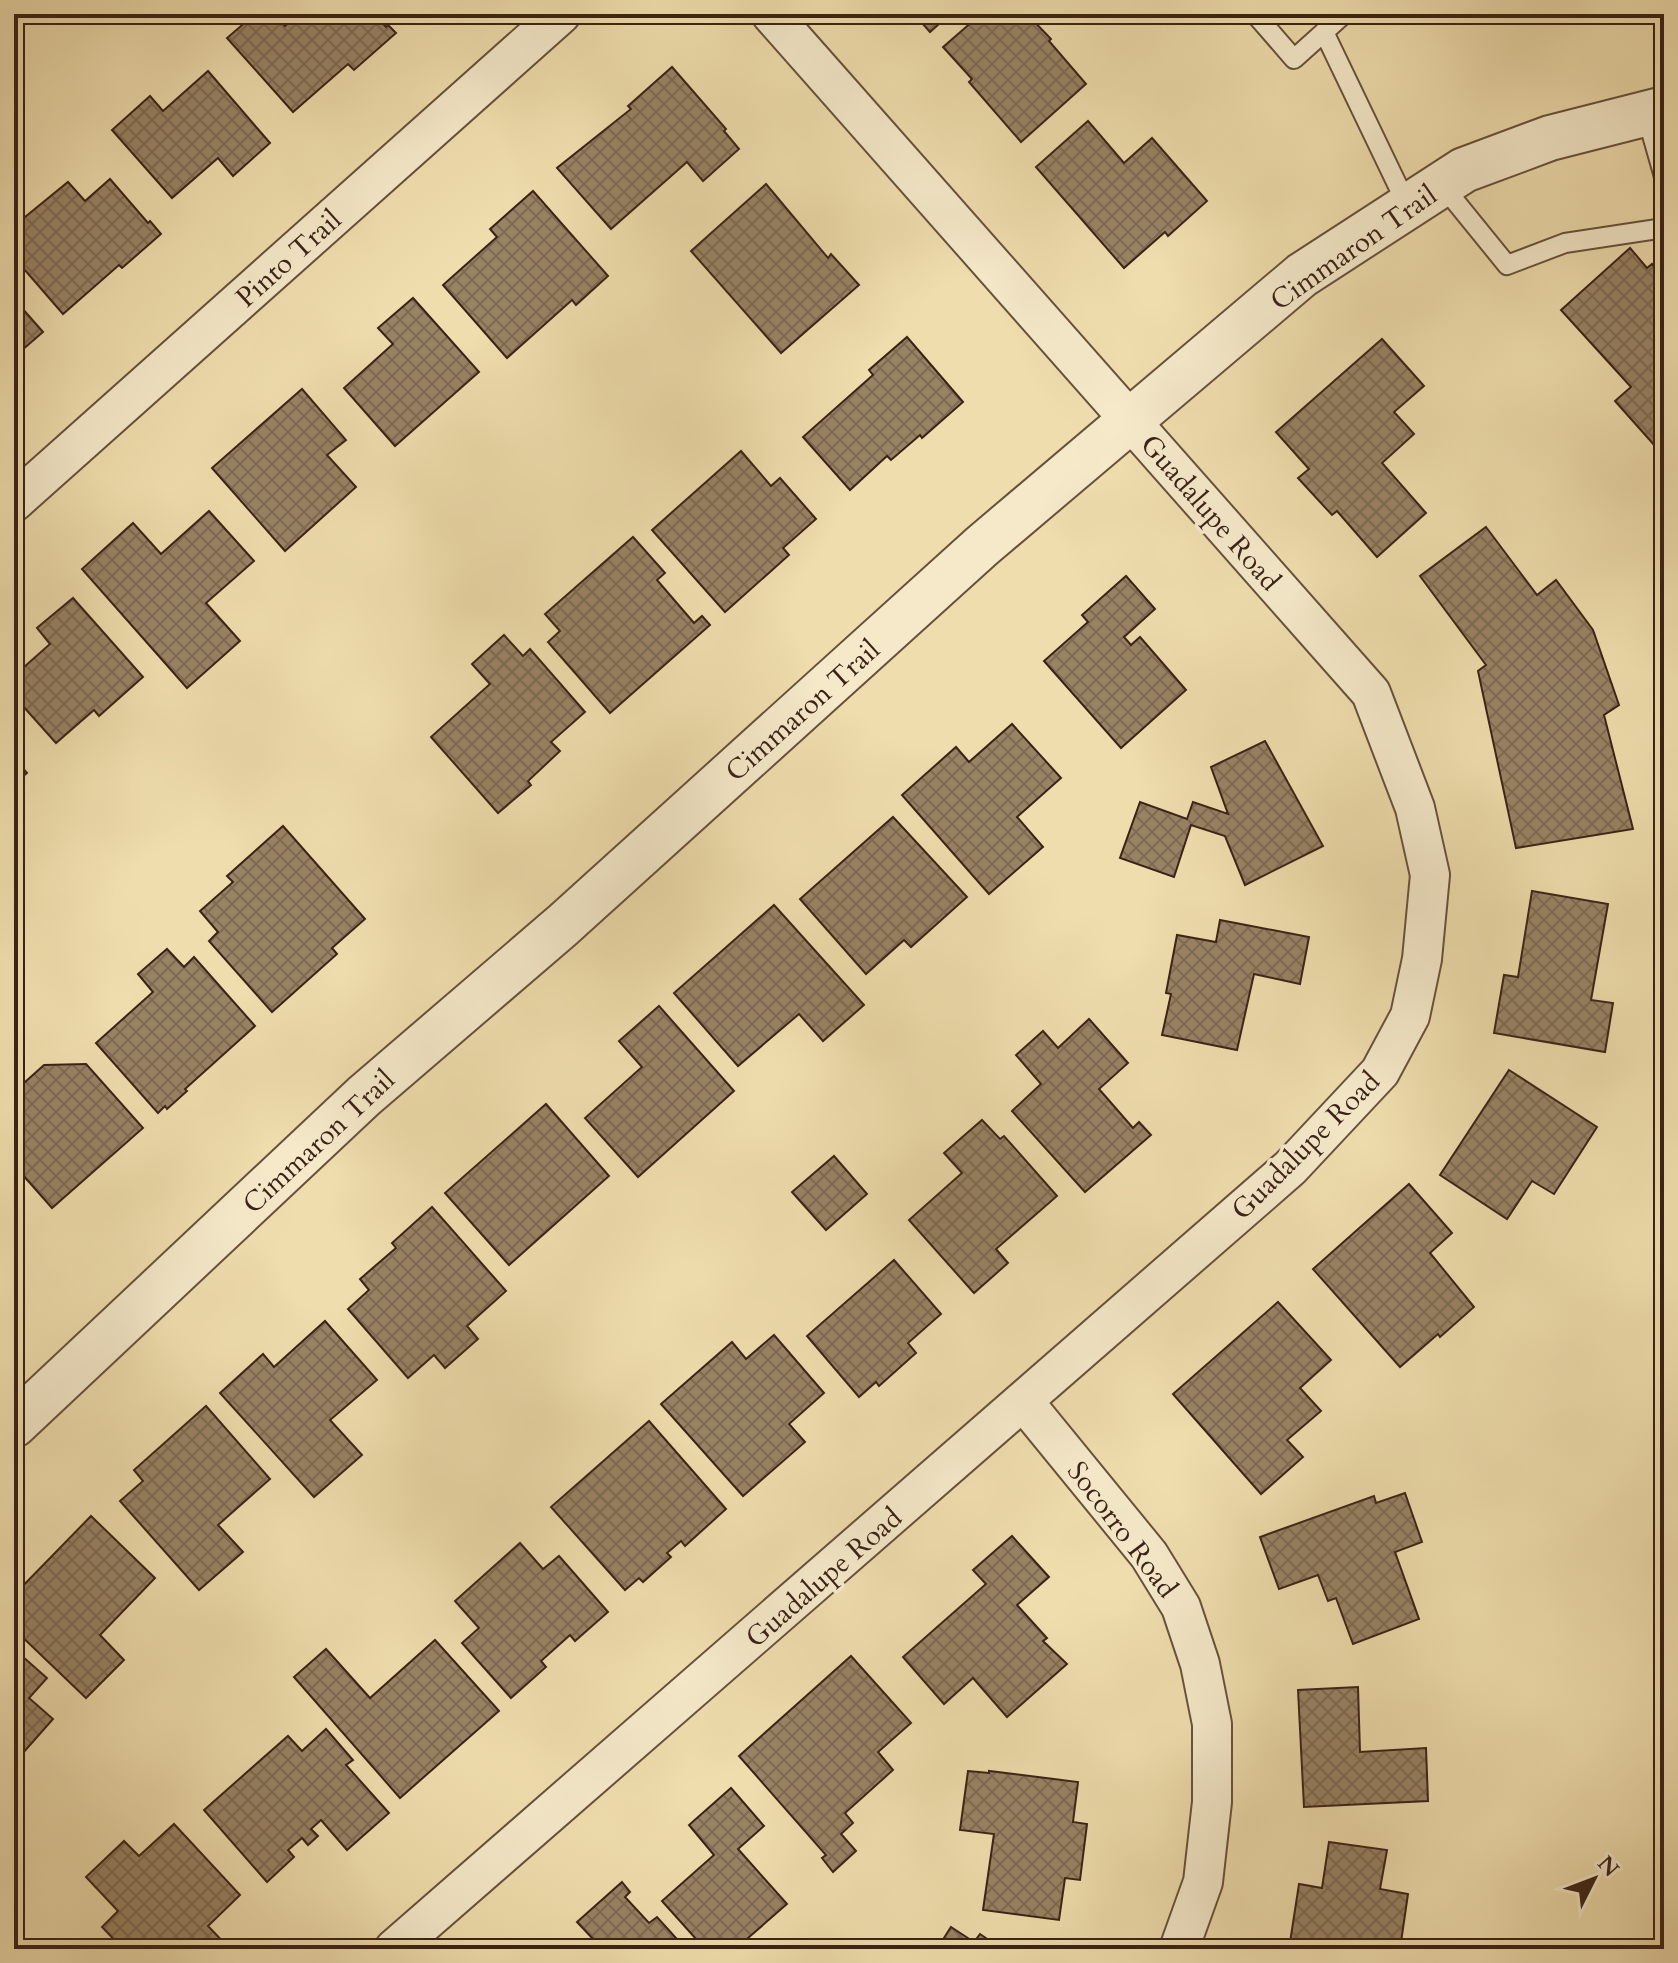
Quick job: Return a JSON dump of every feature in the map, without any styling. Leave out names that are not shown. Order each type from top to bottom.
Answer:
[{"type":"street","name":"Pinto Trail","points":[[14,502],[561,14]]},
{"type":"street","name":"Guadalupe Road","points":[[394,1949],[1290,1168],[1380,1072],[1410,1016],[1422,959],[1430,875],[1415,808],[1371,693],[771,14]]},
{"type":"street","name":"Cimmaron Trail","points":[[14,1425],[364,1096],[563,925],[982,546],[1302,275],[1464,170],[1550,138],[1655,111]]},
{"type":"street","name":"Socorro Road","points":[[1024,1402],[1149,1555],[1181,1607],[1200,1664],[1212,1724],[1212,1802],[1203,1882],[1179,1949]]},
{"type":"lane","points":[[1255,14],[1294,59],[1344,14]]},
{"type":"lane","points":[[1324,32],[1425,196],[1507,265],[1565,243],[1664,228]]},
{"type":"lane","points":[[1655,111],[1664,177]]},
{"type":"building","points":[[255,14],[274,14],[285,26],[299,14],[374,14],[396,33],[354,70],[348,64],[293,112],[227,38]]},
{"type":"building","points":[[914,14],[950,14],[930,32]]},
{"type":"building","points":[[981,14],[1027,14],[1086,84],[1021,142],[943,47]]},
{"type":"building","points":[[672,67],[726,129],[724,131],[739,149],[703,181],[687,162],[611,229],[557,168],[631,109],[628,106]]},
{"type":"building","points":[[208,71],[270,143],[233,176],[218,158],[172,198],[112,130],[150,96],[163,111]]},
{"type":"building","points":[[1088,121],[1124,163],[1152,138],[1207,201],[1168,236],[1165,232],[1124,268],[1036,167]]},
{"type":"building","points":[[110,179],[161,234],[122,268],[119,265],[63,314],[24,269],[22,271],[14,262],[14,226],[68,182],[85,201]]},
{"type":"building","points":[[766,184],[828,258],[831,254],[859,285],[781,353],[691,251]]},
{"type":"building","points":[[533,191],[608,276],[576,305],[572,300],[507,358],[443,285],[497,237],[490,229]]},
{"type":"building","points":[[1630,248],[1647,268],[1652,264],[1664,278],[1664,456],[1615,401],[1631,387],[1561,310]]},
{"type":"building","points":[[413,298],[479,372],[395,446],[344,388],[393,344],[378,328]]},
{"type":"building","points":[[14,299],[43,332],[14,357]]},
{"type":"building","points":[[907,337],[963,402],[922,438],[920,435],[891,460],[887,456],[850,490],[803,437],[873,375],[869,370]]},
{"type":"building","points":[[1382,339],[1424,386],[1394,412],[1414,434],[1382,463],[1426,513],[1377,557],[1337,511],[1332,515],[1298,478],[1309,469],[1276,432]]},
{"type":"building","points":[[302,389],[346,440],[327,455],[356,487],[285,551],[212,468]]},
{"type":"building","points":[[741,451],[771,486],[780,478],[816,519],[783,548],[789,555],[725,612],[652,530]]},
{"type":"building","points":[[209,511],[254,561],[206,603],[240,641],[187,688],[82,569],[133,523],[161,554]]},
{"type":"building","points":[[1486,527],[1537,595],[1556,580],[1593,630],[1619,705],[1604,715],[1633,829],[1516,848],[1478,671],[1486,665],[1420,576]]},
{"type":"building","points":[[633,537],[665,573],[657,580],[694,623],[702,616],[710,625],[610,713],[548,642],[560,631],[545,614]]},
{"type":"building","points":[[1126,576],[1155,609],[1124,637],[1131,645],[1140,637],[1186,690],[1121,748],[1044,661],[1088,622],[1082,615]]},
{"type":"building","points":[[73,598],[143,677],[99,716],[94,710],[56,743],[14,696],[14,676],[50,644],[37,628]]},
{"type":"building","points":[[504,635],[523,656],[530,649],[585,712],[551,742],[560,751],[528,781],[531,785],[498,813],[431,737],[490,684],[472,664]]},
{"type":"building","points":[[1012,724],[1061,778],[1017,817],[1043,847],[989,894],[902,795],[956,747],[969,762]]},
{"type":"building","points":[[1265,741],[1323,846],[1245,885],[1225,836],[1191,825],[1174,877],[1120,858],[1140,802],[1187,819],[1193,802],[1228,814],[1211,767]]},
{"type":"building","points":[[14,758],[27,773],[14,784]]},
{"type":"building","points":[[893,817],[967,897],[911,947],[904,940],[866,974],[800,899]]},
{"type":"building","points":[[283,826],[365,919],[332,948],[337,954],[272,1012],[209,941],[218,932],[200,911],[233,882],[227,876]]},
{"type":"building","points":[[1532,891],[1608,904],[1591,1000],[1613,1003],[1605,1052],[1494,1033],[1504,975],[1518,977]]},
{"type":"building","points":[[774,905],[864,1005],[823,1041],[799,1014],[738,1066],[674,993]]},
{"type":"building","points":[[1220,920],[1309,937],[1300,984],[1254,974],[1237,1050],[1162,1035],[1171,994],[1166,993],[1177,935],[1216,942]]},
{"type":"building","points":[[167,949],[184,967],[194,957],[255,1026],[167,1109],[165,1106],[158,1113],[96,1043],[153,992],[138,974]]},
{"type":"building","points":[[659,1006],[734,1091],[638,1177],[585,1118],[642,1067],[619,1041]]},
{"type":"building","points":[[1089,1019],[1128,1063],[1099,1089],[1133,1128],[1139,1122],[1151,1135],[1085,1192],[1012,1111],[1041,1084],[1016,1055],[1043,1031],[1058,1048]]},
{"type":"building","points":[[86,1064],[143,1128],[52,1208],[14,1165],[14,1120],[20,1114],[14,1108],[14,1092],[44,1065]]},
{"type":"building","points":[[1509,1070],[1597,1127],[1554,1194],[1532,1181],[1507,1219],[1440,1175]]},
{"type":"building","points":[[546,1104],[609,1176],[509,1265],[445,1193]]},
{"type":"building","points":[[982,1120],[1000,1139],[1004,1136],[1057,1196],[996,1249],[1008,1263],[974,1293],[909,1220],[962,1173],[944,1153]]},
{"type":"building","points":[[834,1156],[867,1194],[826,1230],[792,1192]]},
{"type":"building","points":[[1409,1184],[1452,1233],[1430,1253],[1474,1307],[1400,1367],[1313,1269]]},
{"type":"building","points":[[432,1207],[506,1291],[467,1326],[478,1339],[445,1368],[434,1355],[408,1378],[348,1309],[369,1290],[360,1279],[396,1248],[392,1243]]},
{"type":"building","points":[[894,1260],[941,1314],[908,1343],[916,1353],[879,1386],[876,1382],[859,1397],[807,1336]]},
{"type":"building","points":[[1278,1302],[1331,1360],[1300,1388],[1321,1411],[1287,1440],[1303,1457],[1261,1494],[1173,1394]]},
{"type":"building","points":[[325,1321],[377,1380],[330,1420],[362,1455],[314,1497],[220,1393],[263,1354],[274,1367]]},
{"type":"building","points":[[774,1335],[824,1393],[789,1424],[805,1442],[743,1496],[661,1404],[732,1342],[746,1359]]},
{"type":"building","points":[[206,1406],[270,1479],[218,1525],[243,1552],[199,1590],[120,1501],[143,1481],[134,1470]]},
{"type":"building","points":[[649,1421],[726,1509],[685,1546],[681,1541],[667,1553],[671,1557],[643,1582],[639,1578],[625,1590],[551,1507]]},
{"type":"building","points":[[1405,1493],[1422,1542],[1395,1552],[1419,1619],[1353,1644],[1336,1598],[1328,1601],[1318,1575],[1279,1589],[1260,1537],[1374,1496],[1376,1503]]},
{"type":"building","points":[[91,1516],[155,1578],[100,1635],[124,1660],[86,1698],[14,1629],[14,1595]]},
{"type":"building","points":[[1012,1536],[1049,1577],[1017,1605],[1047,1638],[1043,1641],[1067,1664],[1007,1717],[973,1678],[944,1704],[903,1657],[986,1584],[973,1570]]},
{"type":"building","points":[[520,1543],[543,1569],[559,1556],[608,1612],[575,1641],[570,1635],[541,1661],[546,1667],[511,1698],[462,1643],[479,1628],[455,1601]]},
{"type":"building","points":[[435,1640],[499,1711],[400,1798],[294,1677],[326,1649],[370,1698]]},
{"type":"building","points":[[14,1649],[47,1678],[29,1698],[53,1719],[14,1763]]},
{"type":"building","points":[[851,1656],[911,1723],[878,1752],[893,1770],[845,1813],[853,1823],[841,1834],[856,1851],[833,1872],[822,1858],[826,1855],[739,1756]]},
{"type":"building","points":[[1358,1687],[1360,1752],[1426,1748],[1428,1801],[1304,1807],[1298,1690]]},
{"type":"building","points":[[326,1729],[353,1760],[346,1765],[389,1813],[347,1850],[321,1820],[311,1829],[318,1836],[308,1845],[302,1838],[288,1850],[294,1857],[267,1882],[204,1810],[288,1736],[302,1751]]},
{"type":"building","points":[[968,1771],[1078,1782],[1073,1822],[1087,1824],[1080,1880],[1065,1878],[1059,1920],[983,1910],[994,1834],[960,1830]]},
{"type":"building","points":[[731,1788],[764,1826],[738,1849],[787,1904],[748,1938],[756,1946],[753,1949],[705,1949],[662,1901],[714,1855],[689,1825]]},
{"type":"building","points":[[174,1824],[240,1895],[208,1926],[230,1949],[123,1949],[102,1927],[118,1911],[86,1877],[124,1841],[139,1856]]},
{"type":"building","points":[[1329,1842],[1387,1850],[1380,1889],[1408,1894],[1400,1949],[1289,1949],[1299,1884],[1322,1888]]},
{"type":"building","points":[[622,1882],[630,1892],[625,1897],[649,1923],[657,1917],[686,1949],[584,1949],[594,1940],[577,1922]]},
{"type":"building","points":[[951,1927],[974,1942],[980,1934],[1002,1949],[937,1949]]}]
